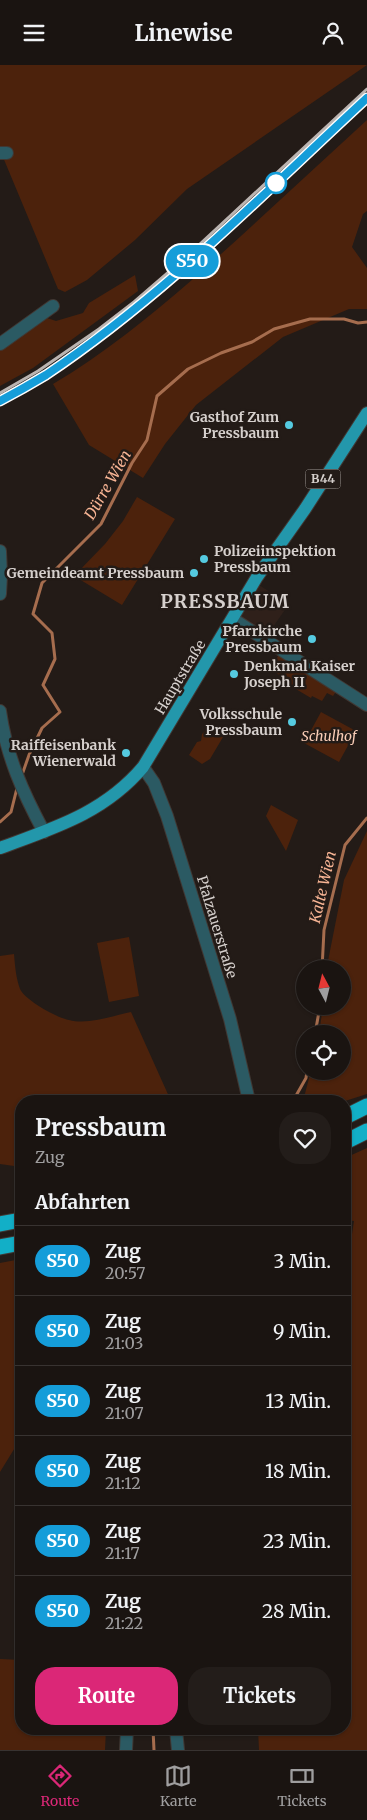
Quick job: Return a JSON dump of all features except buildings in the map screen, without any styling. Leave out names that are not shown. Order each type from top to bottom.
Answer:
[{"type":"highway","points":[[351,1114],[367,1106]]},
{"type":"highway","points":[[351,1139],[367,1131]]},
{"type":"highway","points":[[0,1224],[15,1221]]},
{"type":"highway","points":[[0,1247],[15,1244]]},
{"type":"main road","name":"Hauptstraße","points":[[0,848],[68,823],[110,798],[129,783],[143,767],[257,577],[305,509],[367,413]]},
{"type":"street","points":[[0,344],[53,306]]},
{"type":"street","points":[[0,551],[0,594]]},
{"type":"street","points":[[233,619],[367,705]]},
{"type":"street","points":[[0,711],[14,771],[24,795],[44,832]]},
{"type":"street","name":"Pfalzauerstraße","points":[[143,767],[154,783],[167,816],[230,1019],[249,1095]]},
{"type":"street","points":[[126,1735],[126,1750]]},
{"type":"street","points":[[177,1735],[178,1750]]},
{"type":"shaded area","points":[[259,585],[289,604],[266,637],[238,619]]},
{"type":"green space","points":[[0,65],[367,65],[187,189],[135,240],[87,280],[65,292],[58,289],[0,150]]},
{"type":"green space","points":[[367,120],[367,211],[363,214],[352,247],[367,268],[367,309],[349,309],[283,337],[196,405],[165,444],[143,478],[89,445],[53,384],[108,348],[143,321],[237,240]]},
{"type":"green space","points":[[135,275],[138,291],[33,368],[0,386],[0,351],[47,318],[56,321],[83,313],[89,303]]},
{"type":"green space","points":[[137,497],[175,519],[122,605],[74,576],[105,544],[123,521]]},
{"type":"green space","points":[[280,653],[296,662],[294,667],[296,664],[337,690],[333,696],[327,693],[322,701],[312,696],[311,698],[284,682],[286,679],[270,669]]},
{"type":"green space","name":"Schulhof","points":[[321,712],[356,731],[339,762],[304,743]]},
{"type":"green space","points":[[212,724],[226,732],[210,759],[202,764],[189,755],[197,742],[201,741],[202,734]]},
{"type":"green space","points":[[271,805],[298,820],[286,851],[266,816]]},
{"type":"green space","points":[[367,831],[367,1094],[351,1099],[351,1095],[305,1095],[309,1080],[351,1080],[351,1025],[320,1025],[322,1015],[351,1015],[351,960],[328,960],[344,880]]},
{"type":"green space","points":[[129,937],[139,996],[109,1002],[97,943]]},
{"type":"green space","points":[[14,954],[20,989],[23,993],[35,1003],[64,1019],[84,1021],[131,1012],[168,1095],[15,1095],[15,1166],[0,1164],[0,956]]},
{"type":"green space","points":[[367,1148],[367,1750],[259,1750],[258,1735],[351,1735],[351,1241],[354,1221],[351,1221],[351,1155]]},
{"type":"green space","points":[[15,1260],[15,1448],[0,1472],[0,1263]]},
{"type":"green space","points":[[0,1659],[15,1660],[15,1735],[106,1735],[105,1750],[0,1750]]},
{"type":"waterway","name":"Dürre Wien","points":[[22,775],[42,728],[60,712],[43,685],[55,659],[52,633],[33,614],[42,583],[101,524],[132,463],[147,440],[157,396],[188,369],[221,353],[252,342],[274,329],[310,319],[344,319],[358,323],[367,322]]},
{"type":"waterway","name":"Dürre Wien","points":[[0,822],[11,812],[17,788]]},
{"type":"waterway","name":"Kalte Wien","points":[[322,960],[324,930],[345,845],[367,818]]},
{"type":"waterway","name":"Kalte Wien","points":[[317,1025],[318,1015]]},
{"type":"waterway","name":"Kalte Wien","points":[[296,1095],[305,1080]]},
{"type":"waterway","name":"Kalte Wien","points":[[153,1735],[154,1750]]},
{"type":"railway","points":[[0,393],[38,371],[134,302],[185,258],[367,89]]},
{"type":"railway","points":[[0,401],[45,376],[74,355]]},
{"type":"train","name":"S50","points":[[0,401],[45,376],[139,307],[190,263],[367,98]]},
{"type":"place","name":"Gasthof Zum Pressbaum","points":[[289,425]]},
{"type":"place","name":"Polizeiinspektion Pressbaum","points":[[204,559]]},
{"type":"place","name":"Gemeindeamt Pressbaum","points":[[194,573]]},
{"type":"place","name":"Pfarrkirche Pressbaum","points":[[312,639]]},
{"type":"place","name":"Denkmal Kaiser Joseph II","points":[[234,674]]},
{"type":"place","name":"Volksschule Pressbaum","points":[[292,722]]},
{"type":"place","name":"Raiffeisenbank Wienerwald","points":[[126,753]]},
{"type":"district","name":"PRESSBAUM","points":[[225,601]]}]
